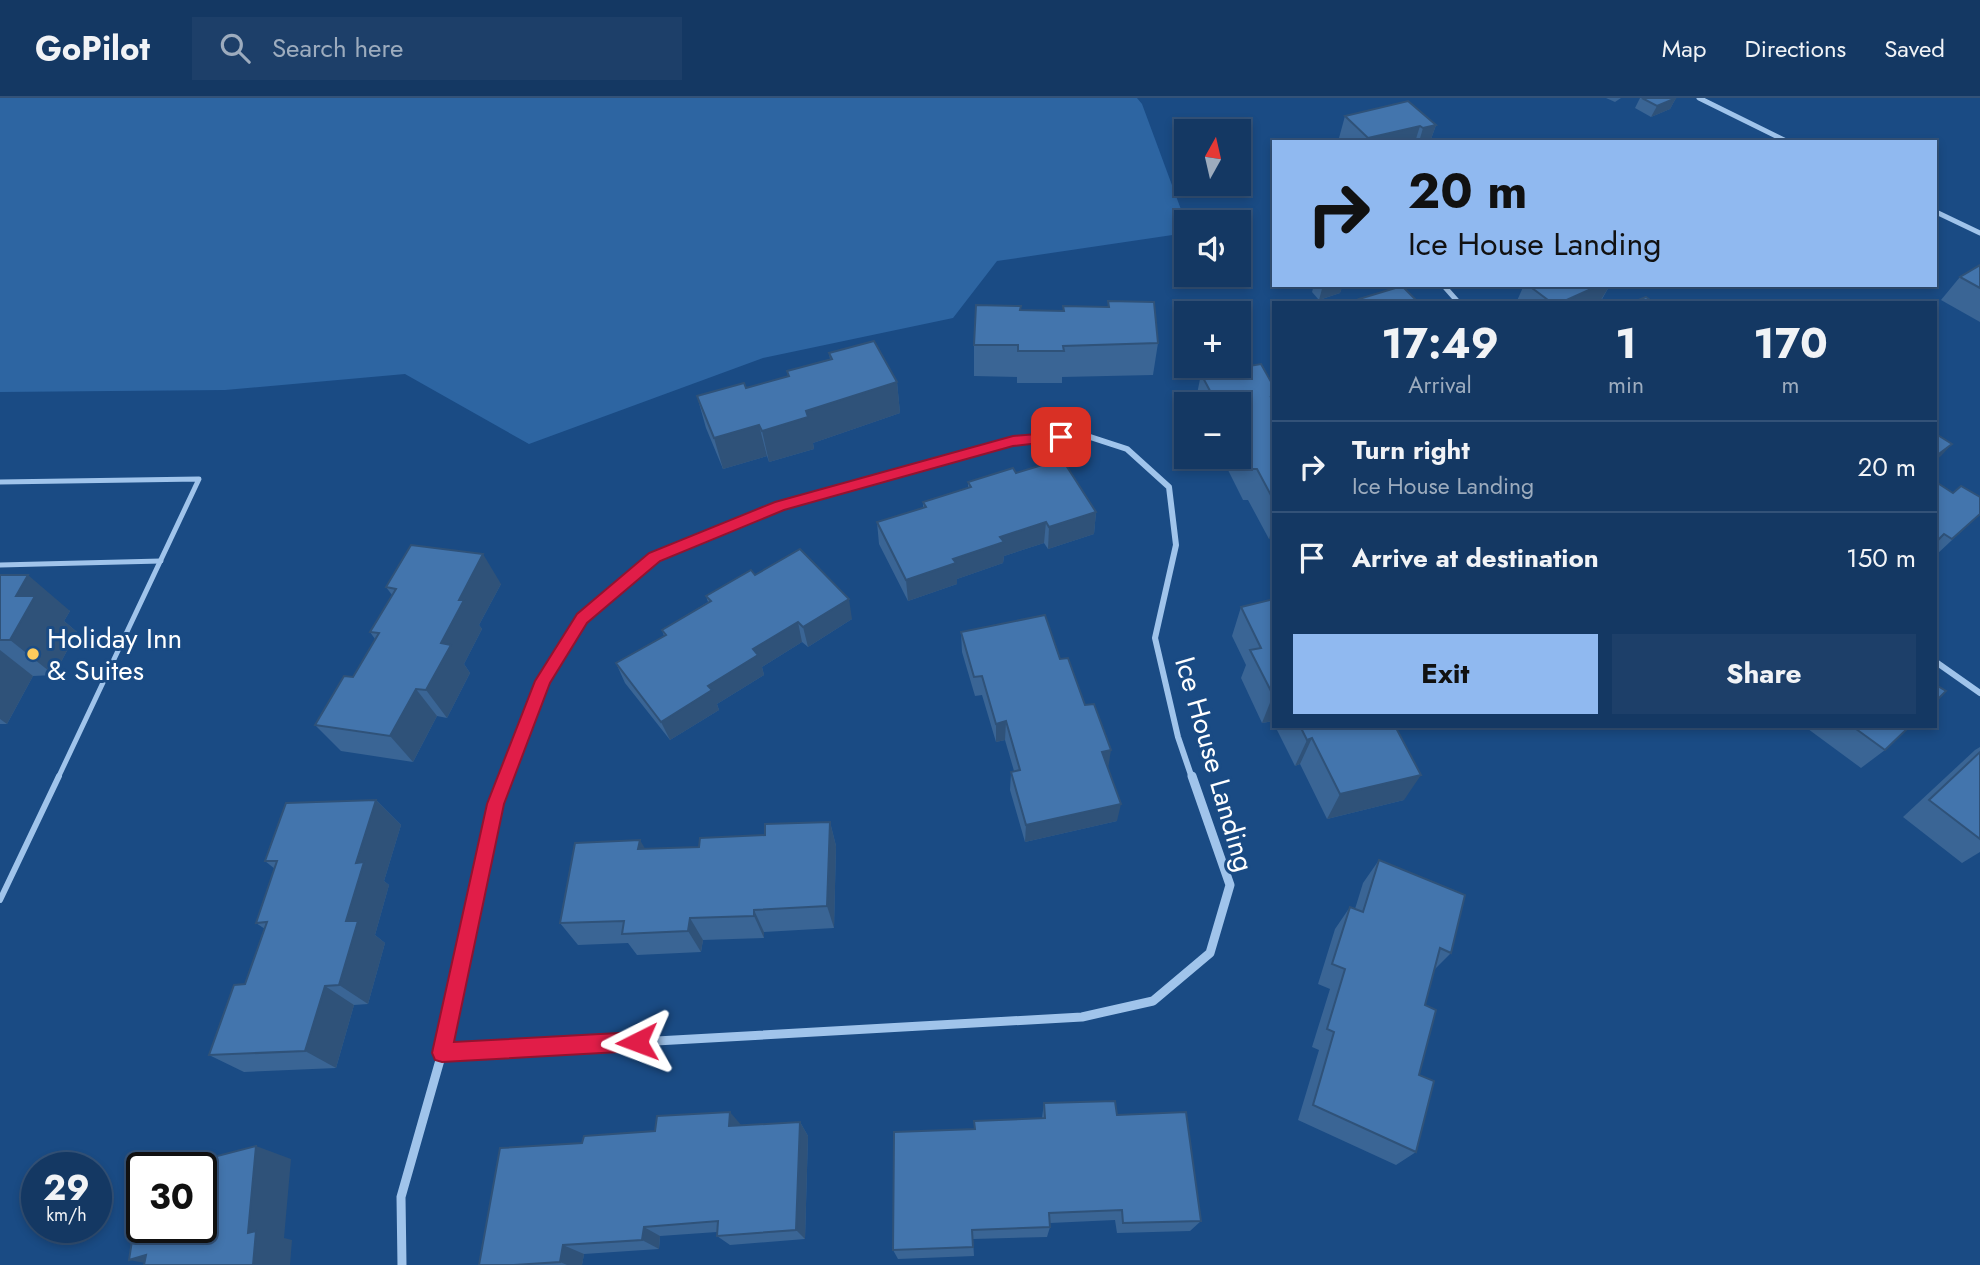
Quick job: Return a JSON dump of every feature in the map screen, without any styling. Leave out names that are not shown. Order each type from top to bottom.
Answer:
[{"type":"street","points":[[1699,98],[1784,140]]},
{"type":"street","points":[[1937,212],[1980,233]]},
{"type":"street","points":[[1445,287],[1458,301]]},
{"type":"street","name":"Ice House Landing","points":[[402,1265],[401,1197],[442,1053],[496,804],[543,681],[582,619],[655,557],[780,506],[1013,441],[1084,435],[1128,449],[1169,487],[1176,545],[1155,638],[1178,737],[1230,885],[1210,953],[1153,1001],[1082,1017],[442,1053]]},
{"type":"street","points":[[1937,664],[1980,693]]},
{"type":"lane","points":[[0,482],[199,479],[0,900]]},
{"type":"lane","points":[[0,565],[161,561]]},
{"type":"shaded area","points":[[0,98],[1137,98],[1142,104],[1181,210],[1174,210],[1174,235],[997,261],[953,318],[763,358],[529,444],[405,374],[225,390],[0,392]]},
{"type":"building","points":[[1642,98],[1676,98],[1657,106]]},
{"type":"building","points":[[1408,101],[1436,125],[1368,138],[1345,116]]},
{"type":"building","points":[[1980,265],[1980,288],[1960,277]]},
{"type":"building","points":[[1403,287],[1417,301],[1361,301],[1359,299]]},
{"type":"building","points":[[1531,287],[1596,287],[1564,301],[1549,301]]},
{"type":"building","points":[[1646,297],[1651,301],[1636,301]]},
{"type":"building","points":[[1108,301],[1154,302],[1158,343],[1063,346],[1064,351],[1018,351],[1018,345],[974,345],[976,305],[1064,311],[1063,306],[1109,307]]},
{"type":"building","points":[[874,341],[897,382],[806,411],[808,417],[762,431],[759,425],[714,438],[697,396],[744,383],[746,388],[789,376],[787,371],[832,359],[829,353]]},
{"type":"building","points":[[1261,364],[1272,383],[1272,497],[1257,469],[1252,469],[1251,392],[1211,392],[1203,378],[1251,378],[1251,366]]},
{"type":"building","points":[[1937,435],[1952,444],[1937,455]]},
{"type":"building","points":[[1062,459],[1096,512],[1049,527],[1046,522],[1000,537],[1004,542],[953,559],[956,563],[906,580],[877,522],[926,507],[923,502],[971,487],[968,482],[1013,468],[1016,473]]},
{"type":"building","points":[[1937,483],[1953,493],[1961,486],[1980,497],[1980,514],[1952,539],[1944,534],[1937,541]]},
{"type":"building","points":[[411,545],[483,554],[459,600],[464,600],[441,643],[451,645],[426,690],[416,689],[390,736],[315,725],[344,676],[353,677],[379,633],[370,632],[396,589],[386,587]]},
{"type":"building","points":[[800,549],[849,599],[803,627],[798,622],[753,649],[758,655],[708,686],[712,690],[661,722],[616,663],[666,635],[662,630],[711,601],[706,596],[751,570],[755,575]]},
{"type":"building","points":[[0,575],[28,575],[16,596],[35,596],[10,640],[0,640]]},
{"type":"building","points":[[1272,599],[1272,693],[1250,650],[1261,648],[1241,607]]},
{"type":"building","points":[[1045,615],[1060,659],[1068,658],[1085,705],[1094,704],[1111,750],[1102,752],[1121,804],[1026,825],[1011,772],[1020,770],[1006,721],[996,724],[982,676],[974,677],[961,632]]},
{"type":"building","points":[[1937,686],[1946,691],[1937,700]]},
{"type":"building","points":[[1301,728],[1396,728],[1421,775],[1340,794],[1312,738],[1307,740]]},
{"type":"building","points":[[1855,728],[1908,728],[1885,750]]},
{"type":"building","points":[[1980,752],[1980,839],[1929,800]]},
{"type":"building","points":[[376,800],[356,863],[364,862],[346,921],[358,921],[339,985],[325,986],[305,1051],[209,1055],[234,985],[245,984],[267,922],[256,923],[277,861],[265,861],[286,803]]},
{"type":"building","points":[[830,822],[827,906],[754,910],[754,916],[690,918],[688,931],[622,934],[624,921],[560,923],[575,843],[640,840],[638,849],[699,847],[700,838],[765,835],[765,824]]},
{"type":"building","points":[[1379,860],[1465,895],[1451,953],[1440,948],[1425,1005],[1436,1010],[1419,1075],[1434,1081],[1416,1152],[1313,1105],[1334,1032],[1327,1029],[1345,969],[1332,964],[1350,907],[1363,912]]},
{"type":"building","points":[[1115,1101],[1117,1115],[1186,1112],[1201,1221],[1123,1223],[1122,1210],[1049,1213],[1050,1227],[972,1230],[973,1247],[893,1250],[894,1132],[975,1129],[974,1121],[1045,1118],[1044,1103]]},
{"type":"building","points":[[730,1112],[729,1126],[800,1122],[796,1230],[717,1236],[718,1221],[644,1227],[642,1240],[563,1245],[560,1262],[479,1265],[500,1148],[582,1143],[584,1136],[655,1131],[657,1116]]},
{"type":"building","points":[[256,1146],[248,1233],[256,1231],[253,1265],[144,1265],[146,1255],[129,1260],[132,1243],[217,1243],[217,1156]]},
{"type":"place","name":"Holiday Inn & Suites","points":[[33,654]]},
{"type":"route","points":[[637,1042],[442,1053],[496,804],[543,681],[582,619],[655,557],[780,506],[1013,441],[1061,437]]}]
